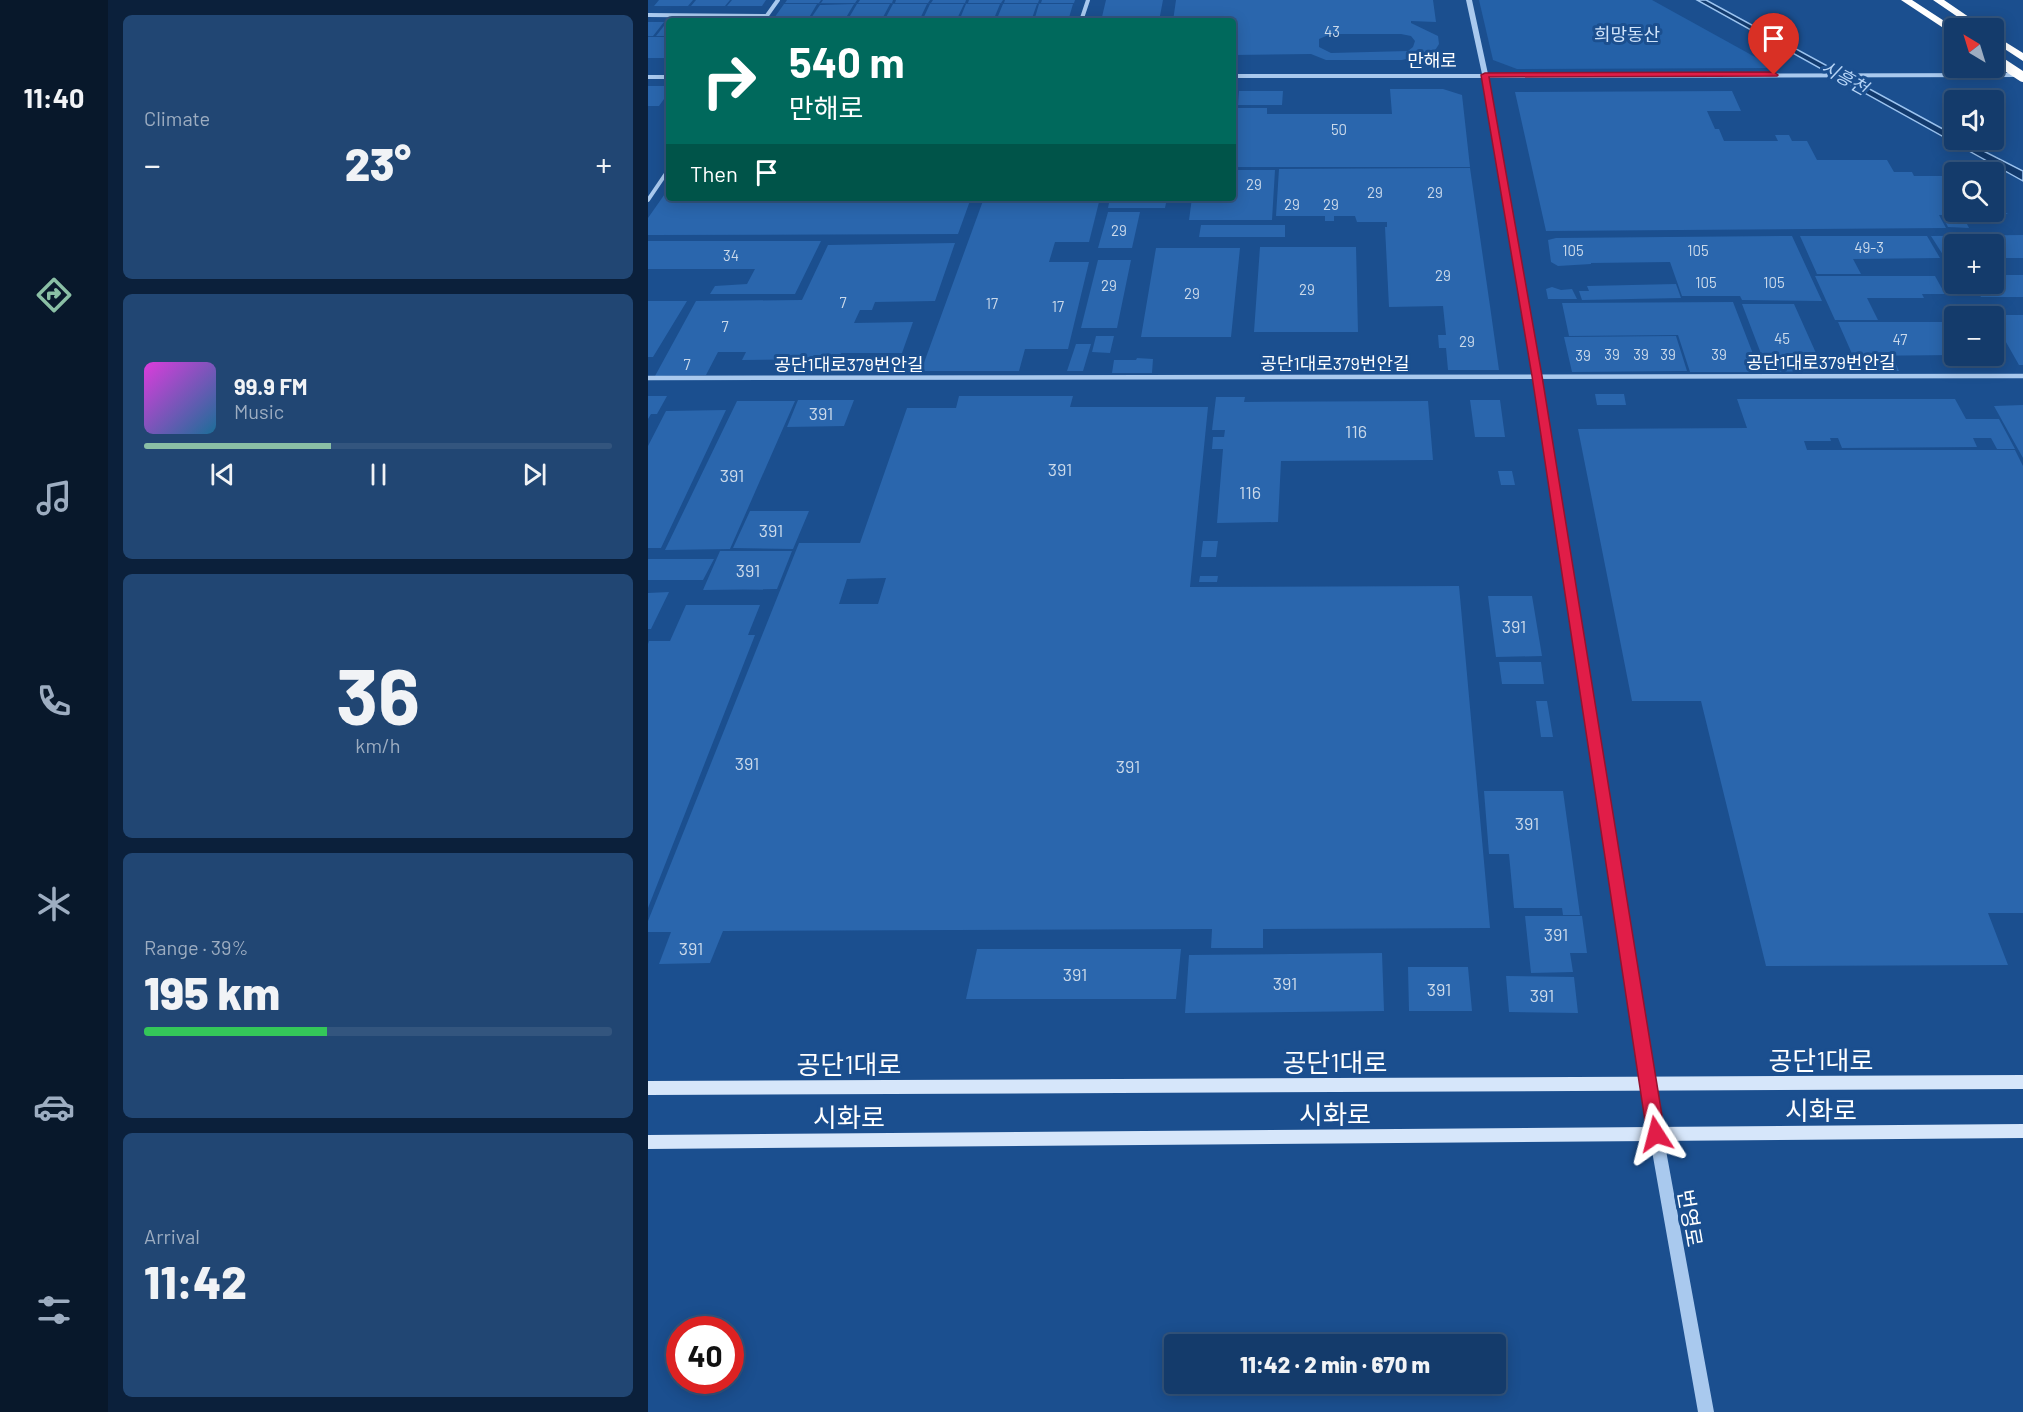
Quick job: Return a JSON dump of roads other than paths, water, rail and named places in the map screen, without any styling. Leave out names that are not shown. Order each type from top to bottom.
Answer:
[{"type":"highway","points":[[1906,0],[1944,25]]},
{"type":"highway","points":[[1938,0],[1965,18]]},
{"type":"highway","points":[[2004,45],[2021,57]]},
{"type":"highway","points":[[2004,64],[2023,76]]},
{"type":"main road","name":"공단1대로","points":[[648,1088],[2023,1082]]},
{"type":"main road","name":"시화로","points":[[648,1142],[2023,1131]]},
{"type":"street","points":[[648,15],[767,16],[778,0]]},
{"type":"street","points":[[1082,18],[1088,0]]},
{"type":"street","name":"번영로","points":[[1469,0],[1485,75],[1537,376],[1656,1134],[1706,1412]]},
{"type":"street","name":"만해로","points":[[1236,76],[2023,76]]},
{"type":"street","points":[[648,77],[666,77]]},
{"type":"street","points":[[648,200],[666,173]]},
{"type":"street","name":"공단1대로379번안길","points":[[648,378],[2023,376]]},
{"type":"water","name":"시흥천","points":[[1697,0],[1706,0],[1944,130],[1944,137]]},
{"type":"water","points":[[1967,150],[1982,150],[2023,171],[2023,181],[2004,170],[2004,162],[1989,162]]},
{"type":"park label","name":"희망동산","points":[[1627,34]]}]
